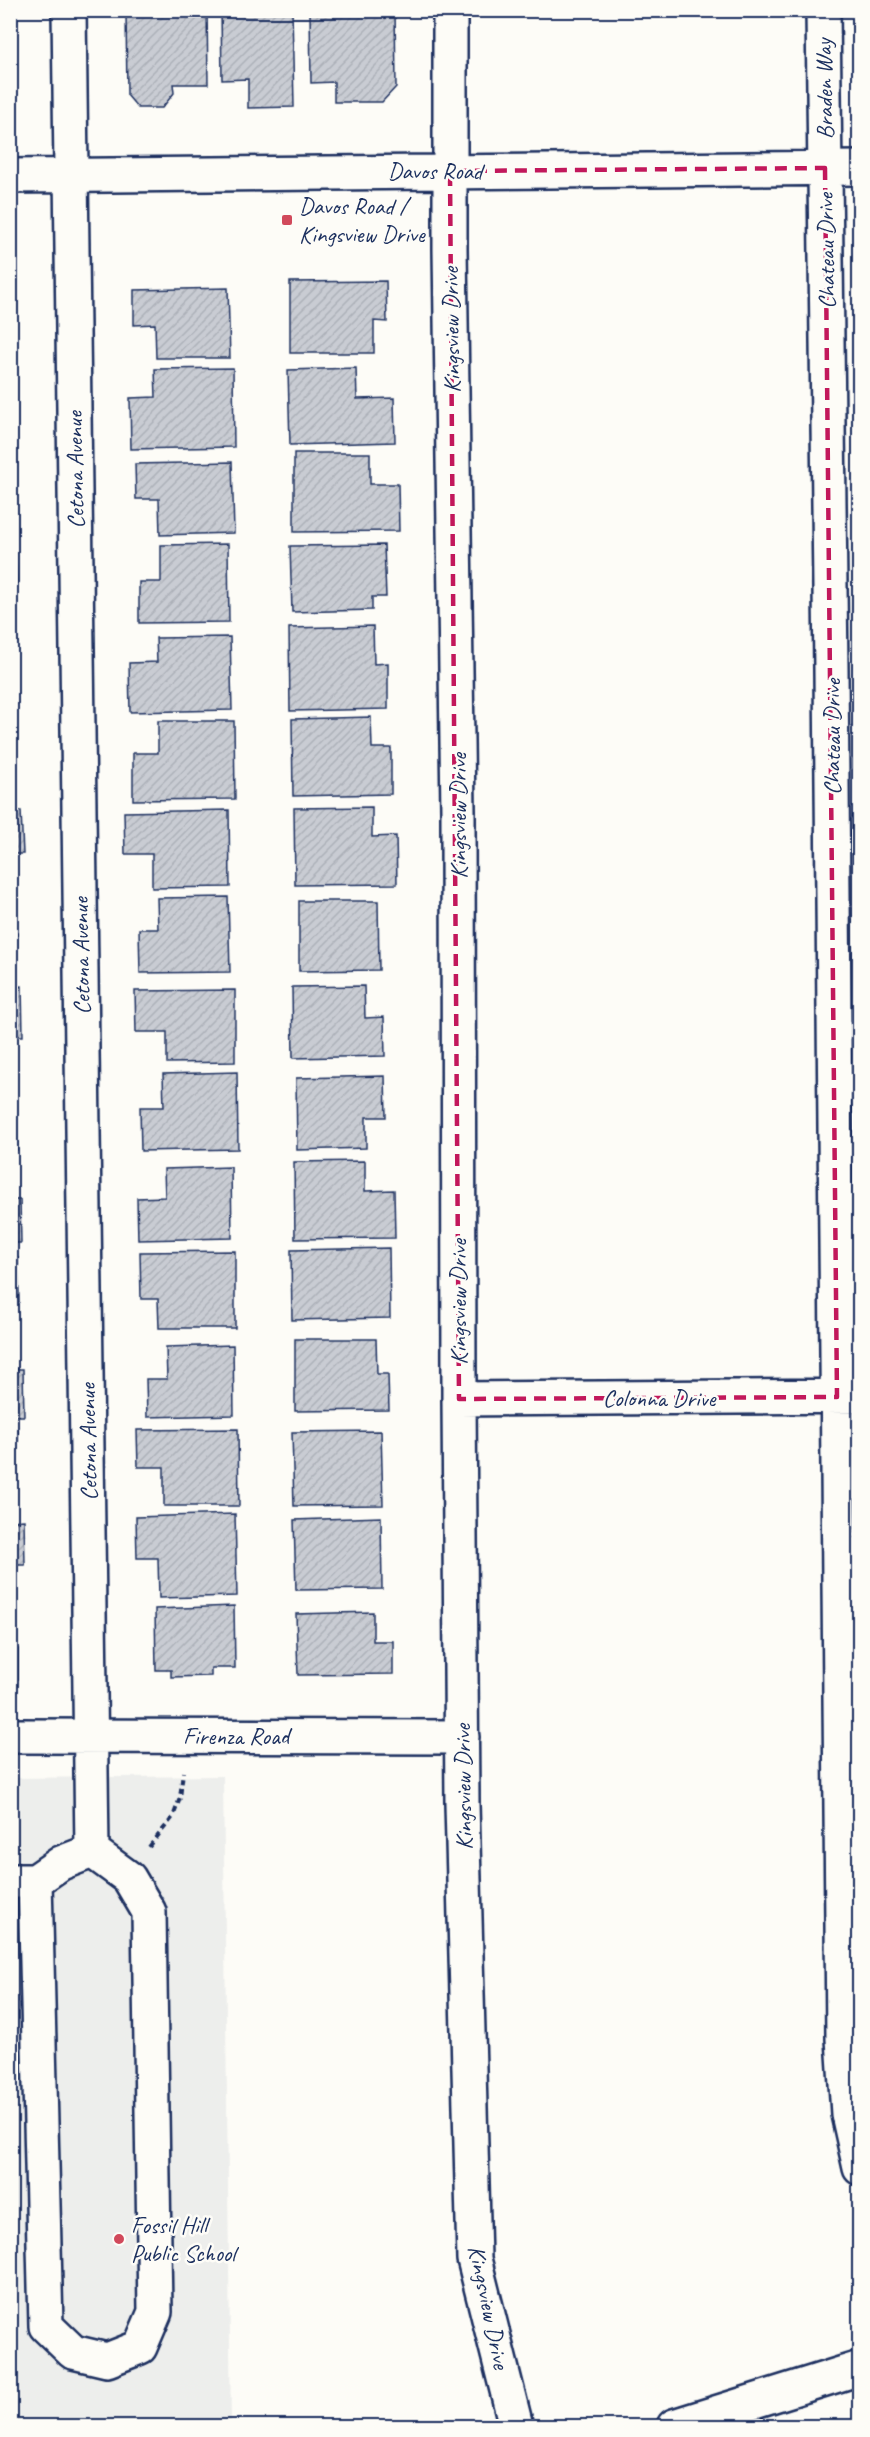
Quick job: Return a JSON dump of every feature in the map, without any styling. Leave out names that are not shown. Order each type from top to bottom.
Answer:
[{"type":"street","name":"Cetona Avenue","points":[[69,10],[92,1851]]},
{"type":"street","name":"Kingsview Drive","points":[[450,10],[458,811],[462,1737],[474,2259],[516,2427]]},
{"type":"street","name":"Braden Way","points":[[823,10],[825,168]]},
{"type":"street","name":"Chateau Drive","points":[[825,168],[848,1397],[843,2040],[848,2114],[860,2168]]},
{"type":"street","name":"Davos Road","points":[[10,176],[860,168]]},
{"type":"street","name":"Colonna Drive","points":[[459,1399],[848,1397]]},
{"type":"street","name":"Firenza Road","points":[[10,1736],[462,1737]]},
{"type":"street","points":[[92,1851],[125,1875],[149,1912],[155,2312],[140,2347],[107,2360],[73,2352],[46,2326],[23,1881],[92,1851]]},
{"type":"street","points":[[674,2427],[860,2368]]},
{"type":"path","points":[[125,1875],[173,1817],[180,1798],[183,1772]]},
{"type":"highlighted area","points":[[825,168],[837,1397],[459,1399],[450,171]]},
{"type":"shaded area","name":"Fossil Hill Public School","points":[[223,1776],[231,2426],[11,2426],[10,1778]]},
{"type":"building","points":[[207,10],[208,84],[173,84],[174,93],[162,108],[138,108],[127,95],[126,11]]},
{"type":"building","points":[[221,10],[292,10],[294,107],[248,108],[248,79],[222,80]]},
{"type":"building","points":[[395,10],[396,87],[382,102],[334,102],[334,82],[311,83],[310,11]]},
{"type":"building","points":[[386,281],[387,322],[374,321],[374,353],[290,353],[290,282]]},
{"type":"building","points":[[228,288],[230,358],[156,358],[155,324],[134,325],[134,290]]},
{"type":"building","points":[[233,368],[234,447],[131,449],[130,398],[156,397],[155,369]]},
{"type":"building","points":[[356,368],[357,399],[394,398],[395,442],[290,445],[288,370]]},
{"type":"building","points":[[294,453],[370,453],[370,484],[398,484],[399,531],[294,532]]},
{"type":"building","points":[[232,462],[234,533],[160,535],[159,499],[136,499],[135,464]]},
{"type":"building","points":[[10,494],[13,494],[14,535],[10,535]]},
{"type":"building","points":[[228,544],[229,622],[139,623],[139,582],[161,582],[161,545]]},
{"type":"building","points":[[384,545],[386,597],[372,597],[372,610],[292,612],[290,546]]},
{"type":"building","points":[[10,553],[16,553],[17,587],[10,587]]},
{"type":"building","points":[[373,626],[374,664],[388,663],[388,709],[290,711],[289,628]]},
{"type":"building","points":[[230,637],[232,710],[130,712],[129,663],[157,662],[156,638]]},
{"type":"building","points":[[371,717],[372,748],[391,748],[391,794],[293,796],[292,719]]},
{"type":"building","points":[[158,721],[234,721],[235,799],[133,800],[133,753],[158,753]]},
{"type":"building","points":[[10,755],[12,755],[13,800],[10,800]]},
{"type":"building","points":[[372,807],[372,837],[396,836],[397,884],[295,885],[294,808]]},
{"type":"building","points":[[229,810],[230,887],[152,888],[152,854],[125,854],[124,812]]},
{"type":"building","points":[[10,811],[21,811],[23,854],[10,854]]},
{"type":"building","points":[[228,897],[230,972],[140,973],[139,929],[158,929],[157,898]]},
{"type":"building","points":[[299,901],[378,901],[379,970],[299,971]]},
{"type":"building","points":[[10,933],[17,933],[17,976],[10,976]]},
{"type":"building","points":[[22,986],[23,1036],[10,1036],[10,987]]},
{"type":"building","points":[[364,986],[365,1018],[384,1017],[385,1056],[293,1058],[292,987]]},
{"type":"building","points":[[235,990],[235,1062],[167,1063],[167,1032],[136,1032],[135,991]]},
{"type":"building","points":[[237,1072],[238,1149],[141,1151],[140,1107],[164,1107],[163,1074]]},
{"type":"building","points":[[385,1076],[386,1117],[366,1117],[366,1148],[297,1150],[296,1078]]},
{"type":"building","points":[[10,1109],[16,1109],[17,1150],[10,1150]]},
{"type":"building","points":[[365,1161],[365,1191],[394,1190],[395,1238],[295,1239],[294,1162]]},
{"type":"building","points":[[231,1167],[232,1238],[138,1240],[137,1198],[165,1197],[164,1169]]},
{"type":"building","points":[[10,1200],[20,1200],[21,1243],[10,1243]]},
{"type":"building","points":[[389,1248],[390,1318],[292,1320],[291,1250]]},
{"type":"building","points":[[235,1251],[235,1328],[159,1328],[158,1299],[141,1299],[140,1252]]},
{"type":"building","points":[[10,1258],[18,1258],[19,1302],[10,1302]]},
{"type":"building","points":[[295,1339],[376,1339],[377,1374],[388,1374],[389,1410],[295,1411]]},
{"type":"building","points":[[233,1345],[234,1415],[147,1417],[146,1379],[167,1379],[166,1347]]},
{"type":"building","points":[[10,1369],[23,1369],[24,1416],[10,1416]]},
{"type":"building","points":[[10,1429],[18,1429],[18,1471],[10,1472]]},
{"type":"building","points":[[238,1429],[239,1506],[164,1506],[164,1467],[138,1467],[137,1430]]},
{"type":"building","points":[[381,1431],[383,1505],[294,1506],[292,1432]]},
{"type":"building","points":[[235,1514],[237,1596],[159,1598],[158,1558],[137,1558],[136,1517]]},
{"type":"building","points":[[381,1517],[382,1589],[296,1590],[294,1520]]},
{"type":"building","points":[[24,1520],[25,1565],[10,1565],[10,1521]]},
{"type":"building","points":[[234,1606],[235,1668],[211,1668],[211,1676],[171,1677],[171,1670],[156,1670],[155,1609]]},
{"type":"building","points":[[373,1612],[373,1641],[393,1641],[393,1674],[298,1675],[296,1614]]},
{"type":"building","points":[[10,1648],[18,1649],[18,1679],[10,1679]]},
{"type":"place","name":"Davos Road / Kingsview Drive","points":[[287,220]]},
{"type":"place","name":"Fossil Hill Public School","points":[[119,2239]]}]
